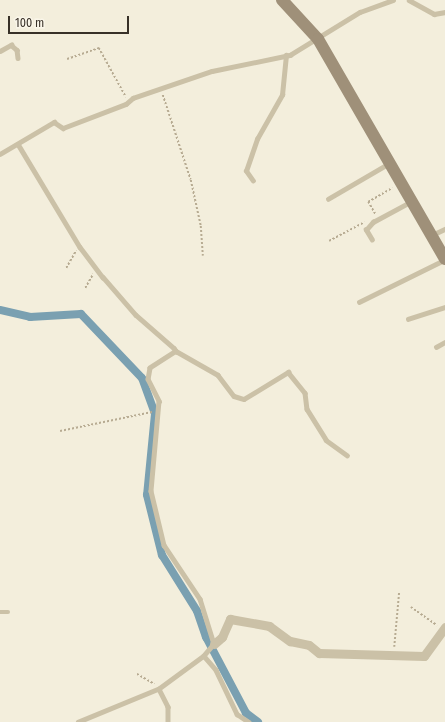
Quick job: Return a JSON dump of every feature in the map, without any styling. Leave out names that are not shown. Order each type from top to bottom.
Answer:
[{"type":"street","points":[[282,0],[318,39],[445,259]]},
{"type":"street","points":[[214,644],[222,637],[230,620],[269,626],[290,641],[310,645],[319,653],[424,656],[444,629]]},
{"type":"lane","points":[[0,154],[54,122],[63,128],[129,101],[212,71],[286,55],[318,39],[360,12],[394,0]]},
{"type":"lane","points":[[409,0],[434,14],[445,12]]},
{"type":"lane","points":[[0,51],[11,45],[17,50],[18,58]]},
{"type":"lane","points":[[253,181],[246,171],[247,166],[257,138],[282,95],[286,55]]},
{"type":"lane","points":[[18,144],[80,247],[136,315],[176,351],[218,375],[234,396],[244,399],[288,372],[305,393],[307,409],[326,440],[347,455]]},
{"type":"lane","points":[[328,200],[389,163]]},
{"type":"lane","points":[[372,240],[366,230],[373,222],[412,201]]},
{"type":"lane","points":[[431,236],[445,228]]},
{"type":"lane","points":[[360,302],[445,259]]},
{"type":"lane","points":[[408,319],[445,307]]},
{"type":"lane","points":[[436,347],[445,342]]},
{"type":"lane","points":[[79,722],[159,689],[204,656],[214,644],[200,599],[164,545],[151,491],[159,401],[148,379],[150,368],[176,351]]},
{"type":"lane","points":[[0,612],[8,612]]},
{"type":"lane","points":[[204,656],[216,670],[237,714],[249,722]]},
{"type":"lane","points":[[159,689],[168,707],[168,722]]},
{"type":"path","points":[[67,59],[99,48],[129,101]]},
{"type":"path","points":[[161,89],[191,180],[201,226],[203,256]]},
{"type":"path","points":[[329,241],[376,215],[368,202],[401,183]]},
{"type":"path","points":[[66,268],[80,247]]},
{"type":"path","points":[[85,288],[97,269]]},
{"type":"path","points":[[60,431],[158,411]]},
{"type":"path","points":[[393,655],[399,591]]},
{"type":"path","points":[[411,606],[444,629]]},
{"type":"path","points":[[137,674],[159,689]]},
{"type":"waterway","points":[[0,310],[30,317],[81,314],[142,378],[155,414],[147,495],[162,555],[197,611],[206,637],[246,713],[258,722]]}]
